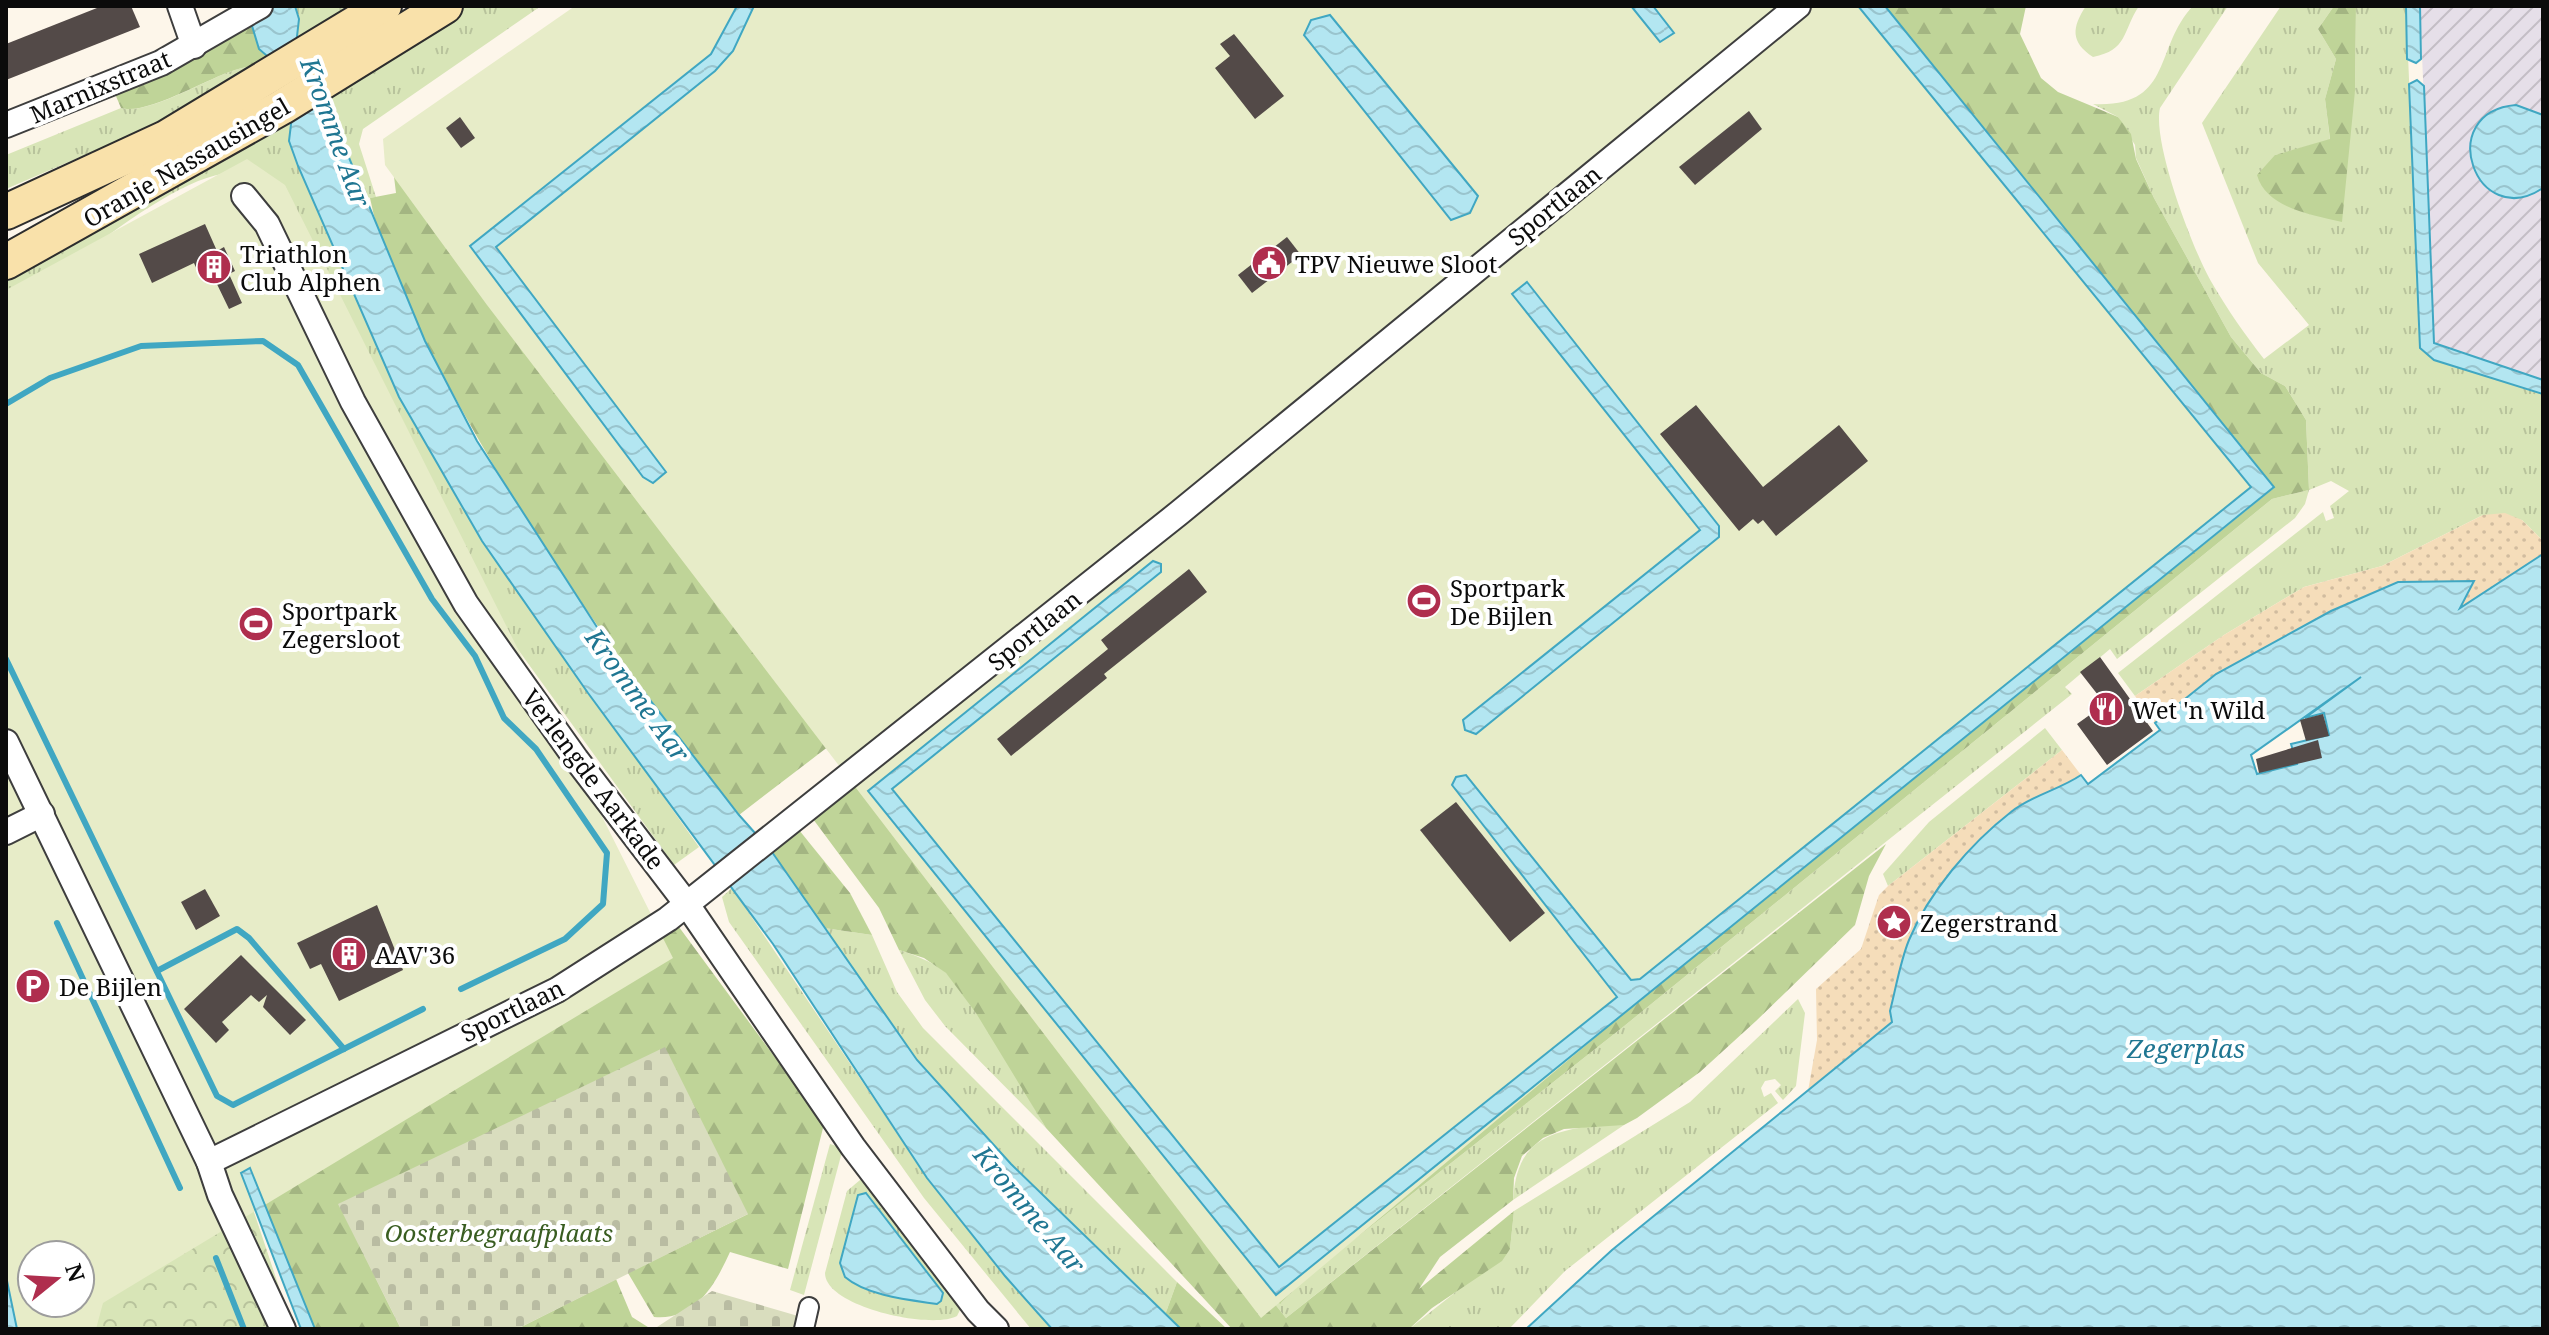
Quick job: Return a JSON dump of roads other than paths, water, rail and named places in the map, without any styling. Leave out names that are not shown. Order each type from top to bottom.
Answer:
[{"type":"main road","name":"Oranje Nassausingel","points":[[6,262],[277,92],[309,53],[384,6]]},
{"type":"main road","name":"Oranje Nassausingel","points":[[6,212],[277,92],[317,87],[445,6]]},
{"type":"street","points":[[180,6],[194,46]]},
{"type":"street","name":"Sportlaan","points":[[209,1162],[557,990],[686,903],[1179,513],[1798,6]]},
{"type":"street","name":"Marnixstraat","points":[[6,125],[161,63],[251,11]]},
{"type":"street","name":"Verlengde Aarkade","points":[[244,196],[267,224],[359,414],[466,604],[576,759],[686,903],[853,1147],[978,1311],[996,1329]]},
{"type":"street","points":[[6,742],[209,1162],[220,1195],[283,1329]]},
{"type":"street","points":[[6,832],[42,814]]},
{"type":"street","points":[[804,1329],[809,1307]]},
{"type":"water","name":"Kromme Aar","points":[[246,6],[295,6],[299,19],[296,45],[315,104],[329,113],[340,136],[425,341],[477,441],[613,652],[739,815],[772,852],[917,1060],[1011,1164],[1181,1329],[1052,1329],[1005,1276],[927,1178],[773,944],[588,693],[482,541],[399,397],[298,166],[289,141],[292,116],[273,61],[259,49]]},
{"type":"water","points":[[737,6],[754,6],[733,51],[715,71],[496,247],[666,472],[653,483],[643,477],[470,246],[711,54]]},
{"type":"water","points":[[1631,6],[1653,6],[1674,33],[1660,42]]},
{"type":"water","points":[[1858,6],[1885,6],[2274,487],[1276,1295],[868,791],[1153,561],[1161,564],[1161,572],[892,789],[1279,1267],[1617,997],[1452,785],[1456,777],[1466,775],[1631,980],[1640,979],[2251,487]]},
{"type":"water","points":[[2406,6],[2420,6],[2421,59],[2416,63],[2407,59]]},
{"type":"water","points":[[1330,15],[1478,196],[1470,213],[1451,220],[1304,35],[1311,20]]},
{"type":"water","points":[[2417,80],[2424,86],[2434,343],[2543,380],[2543,394],[2434,360],[2420,348],[2409,84]]},
{"type":"water","points":[[2516,105],[2543,115],[2543,188],[2519,198],[2499,195],[2483,183],[2473,166],[2470,146],[2476,127],[2491,112]]},
{"type":"water","points":[[1527,282],[1719,526],[1719,537],[1476,734],[1465,730],[1463,720],[1700,530],[1512,294]]},
{"type":"water","name":"Zegerplas","points":[[2543,554],[2543,1329],[1526,1329],[1612,1250],[1892,1022],[1890,1011],[1901,966],[1917,922],[1952,870],[2011,812],[2081,775],[2088,784],[2160,730],[2155,723],[2216,674],[2331,611],[2398,582],[2474,581],[2460,608]],"holes":[[[2361,677],[2305,718],[2324,713],[2329,735],[2291,744],[2297,764],[2257,774],[2251,755]]]},
{"type":"water","points":[[250,1168],[315,1329],[301,1329],[241,1173]]},
{"type":"water","points":[[866,1193],[943,1293],[937,1304],[877,1293],[845,1277],[840,1263],[858,1195]]},
{"type":"water","points":[[6,1276],[17,1329],[6,1329]]},
{"type":"waterway","points":[[6,404],[50,378],[141,346],[263,341],[298,365],[432,599],[475,656],[504,718],[536,749],[607,853],[603,904],[565,939],[461,989]]},
{"type":"waterway","points":[[6,659],[217,1096],[233,1105],[423,1009]]},
{"type":"waterway","points":[[57,923],[180,1188]]},
{"type":"waterway","points":[[157,971],[237,929],[249,938],[344,1049]]},
{"type":"waterway","points":[[216,1258],[244,1329]]},
{"type":"place","name":"TPV Nieuwe Sloot","points":[[1269,263]]},
{"type":"place","name":"Triathlon Club Alphen","points":[[214,267]]},
{"type":"place","name":"Sportpark De Bijlen","points":[[1424,601]]},
{"type":"place","name":"Sportpark Zegersloot","points":[[256,624]]},
{"type":"place","name":"Wet 'n Wild","points":[[2106,709]]},
{"type":"place","name":"Zegerstrand","points":[[1894,922]]},
{"type":"place","name":"AAV'36","points":[[349,954]]},
{"type":"place","name":"De Bijlen","points":[[33,986]]},
{"type":"park label","name":"Oosterbegraafplaats","points":[[499,1232]]}]
